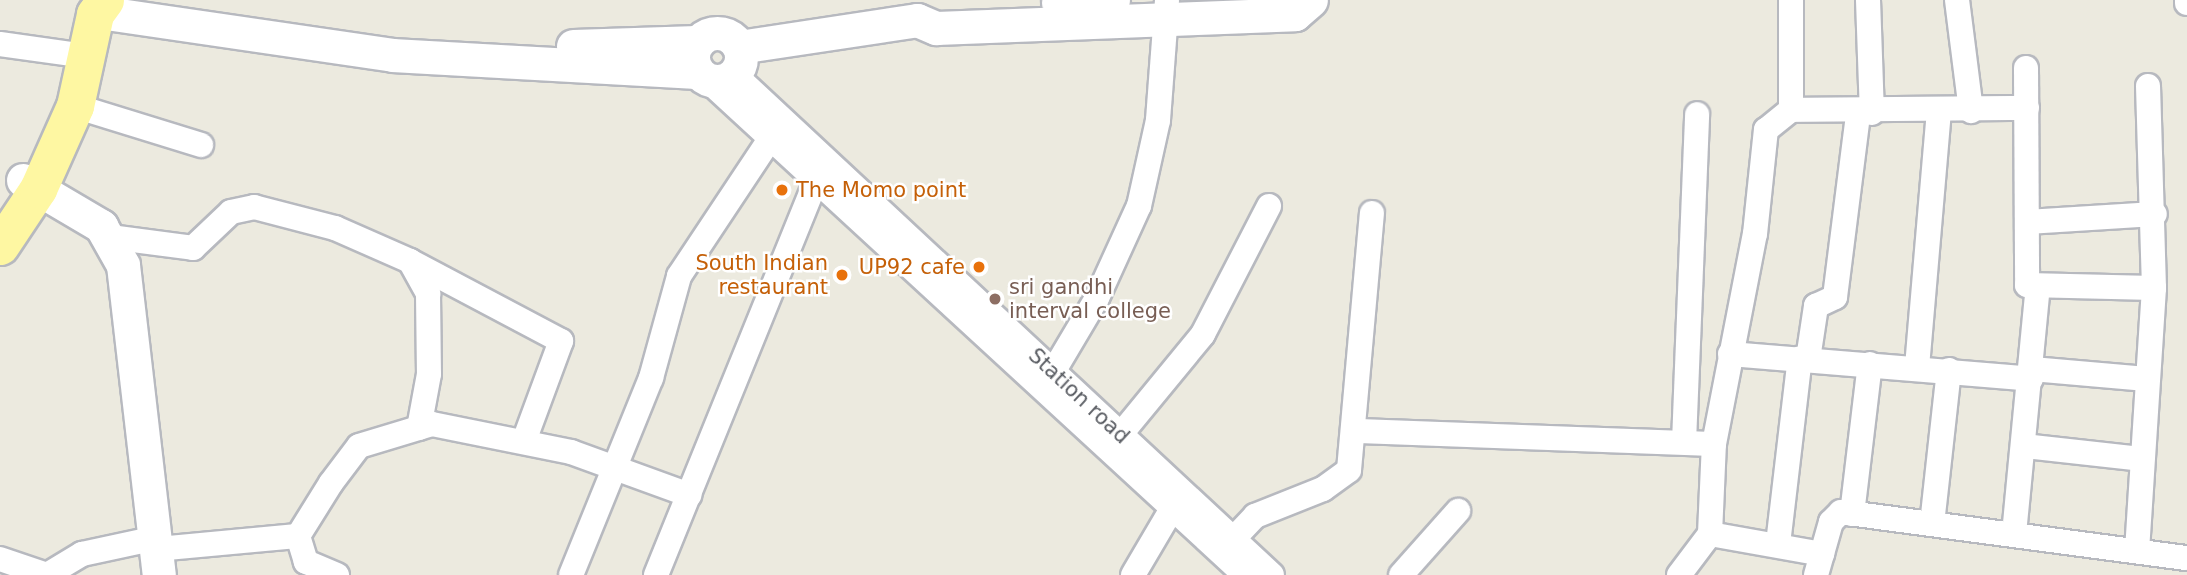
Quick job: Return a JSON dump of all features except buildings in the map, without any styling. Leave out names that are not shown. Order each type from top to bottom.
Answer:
[{"type":"main road","points":[[0,220],[30,185],[72,54],[97,6]]},
{"type":"main road","points":[[0,246],[30,185],[75,106],[97,6]]},
{"type":"street","points":[[97,6],[392,55],[714,63],[917,20],[932,8],[1113,0]]},
{"type":"street","points":[[917,20],[936,28],[1166,11],[1295,14],[1311,0]]},
{"type":"street","points":[[1791,0],[1791,110]]},
{"type":"street","points":[[1778,544],[1804,359],[1816,306],[1835,297],[1865,113],[1868,0]]},
{"type":"street","points":[[1957,0],[1971,111]]},
{"type":"street","points":[[1053,372],[1097,298],[1139,206],[1158,120],[1166,11]]},
{"type":"street","points":[[0,44],[72,54]]},
{"type":"street","name":"Station road","points":[[714,63],[770,139],[815,183],[1173,507],[1272,575]]},
{"type":"street","name":"Station road","points":[[714,63],[1121,434],[1227,546],[1245,575]]},
{"type":"street","points":[[2026,68],[2025,279],[2038,287],[2154,288]]},
{"type":"street","points":[[2137,551],[2154,288],[2155,214],[2148,86]]},
{"type":"street","points":[[75,106],[201,145]]},
{"type":"street","points":[[1679,575],[1710,534],[1714,444],[1755,234],[1766,130],[1791,110],[1865,113],[2027,108]]},
{"type":"street","points":[[1917,367],[1939,112]]},
{"type":"street","points":[[1684,442],[1697,114]]},
{"type":"street","points":[[571,575],[612,466],[651,378],[679,276],[770,139]]},
{"type":"street","points":[[659,574],[815,183]]},
{"type":"street","points":[[30,185],[86,214],[110,237],[123,265],[157,554]]},
{"type":"street","points":[[1121,434],[1203,334],[1269,206]]},
{"type":"street","points":[[110,237],[193,248],[231,212],[254,207],[335,228],[410,261],[561,341],[524,442]]},
{"type":"street","points":[[1227,546],[1269,508],[1341,480],[1355,456],[1372,212]]},
{"type":"street","points":[[2027,222],[2155,214]]},
{"type":"street","points":[[410,261],[428,294],[429,374],[419,428]]},
{"type":"street","points":[[2014,534],[2038,287]]},
{"type":"street","points":[[1730,354],[1949,370],[2147,379]]},
{"type":"street","points":[[1853,514],[1870,363]]},
{"type":"street","points":[[1932,524],[1949,370]]},
{"type":"street","points":[[0,559],[47,575],[83,565],[298,536],[359,446],[432,424],[524,442],[612,466],[689,495]]},
{"type":"street","points":[[1357,431],[1714,444]]},
{"type":"street","points":[[2024,446],[2142,459]]},
{"type":"street","points":[[1133,575],[1173,507]]},
{"type":"street","points":[[1401,575],[1458,511]]},
{"type":"street","points":[[1710,534],[1778,544],[1819,564],[1835,515],[1853,514],[2187,558],[2187,548]]},
{"type":"street","points":[[298,536],[306,562],[337,575]]},
{"type":"place","name":"The Momo point","points":[[782,190]]},
{"type":"place","name":"UP92 cafe","points":[[979,267]]},
{"type":"place","name":"South Indian restaurant","points":[[842,275]]},
{"type":"place","name":"sri gandhi interval college","points":[[995,299]]}]
